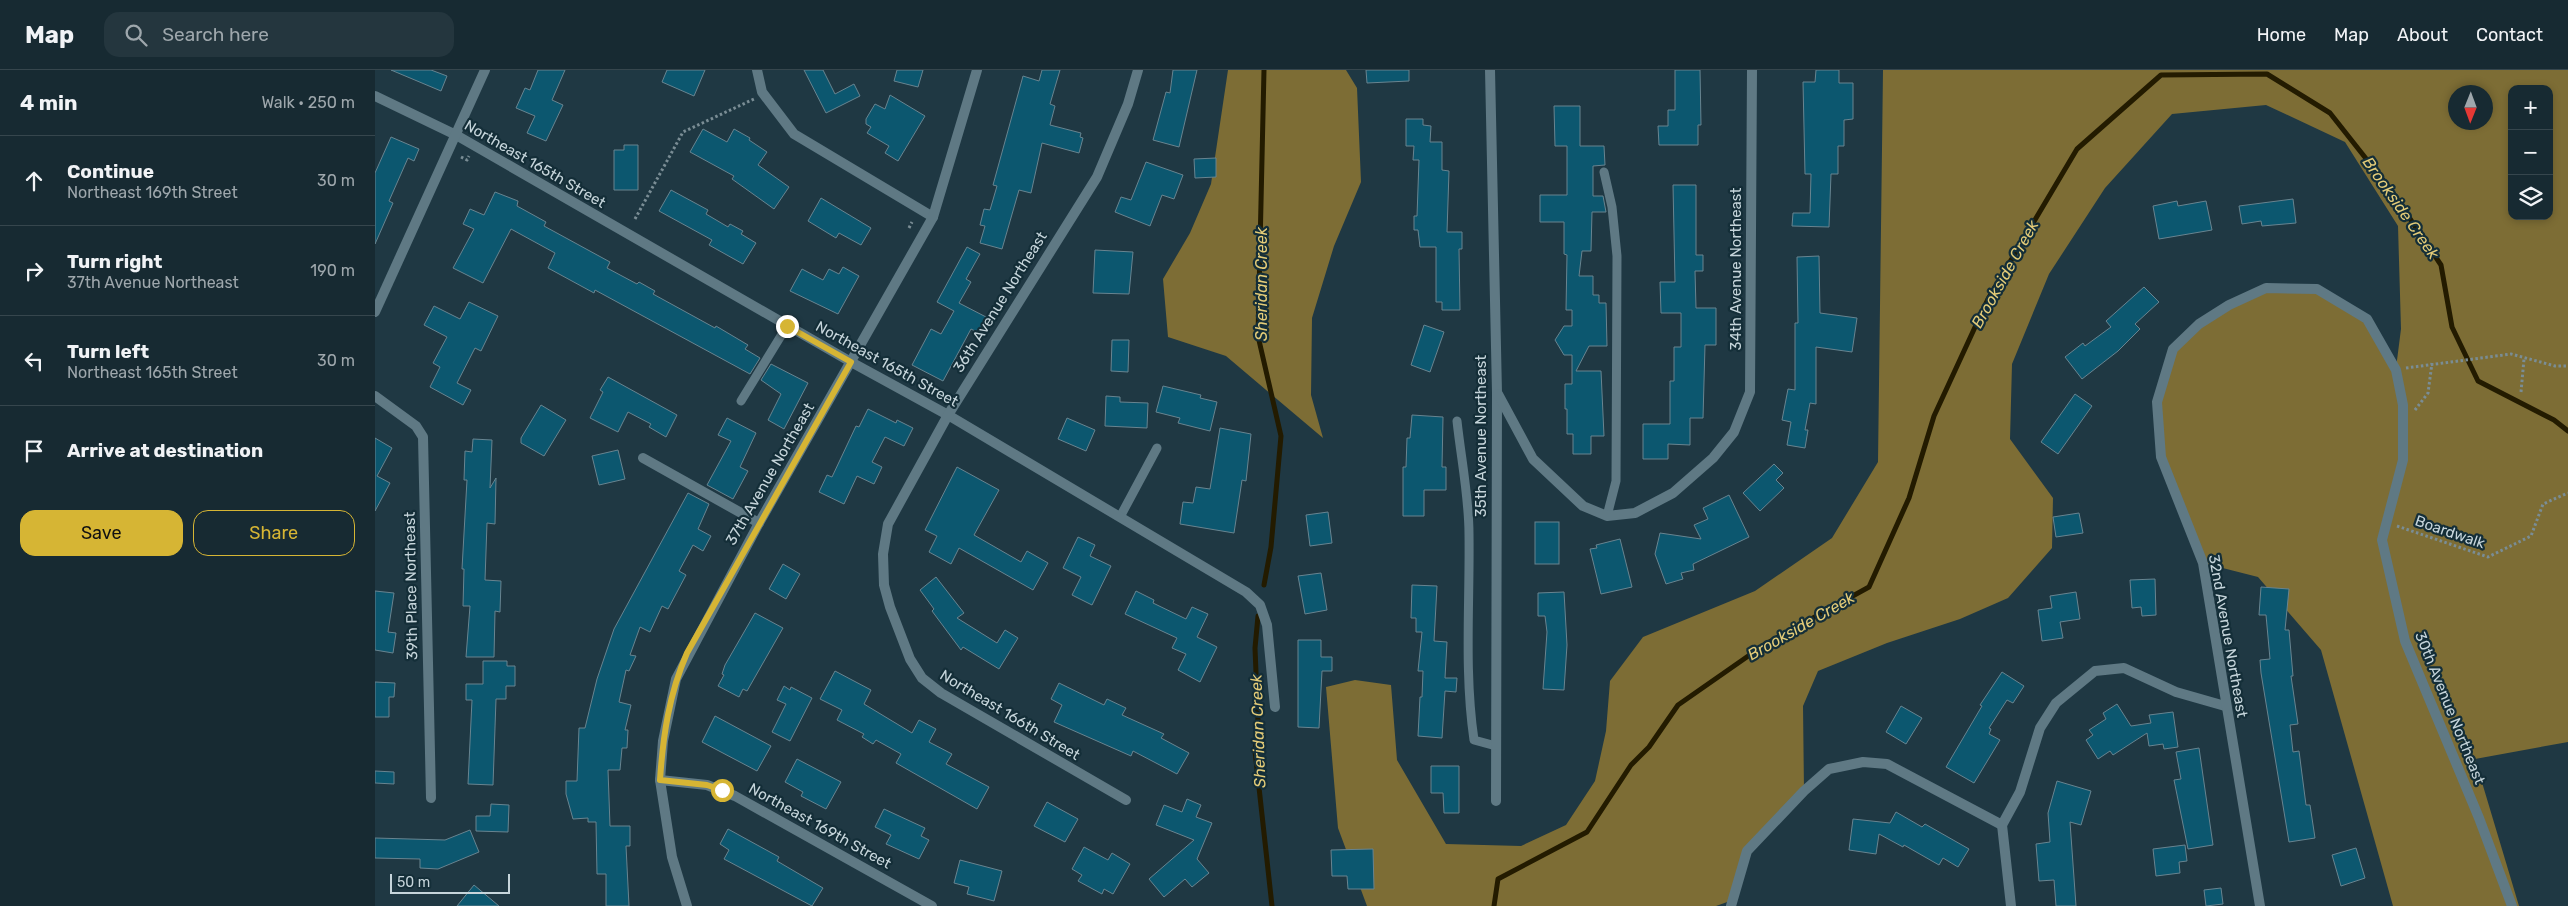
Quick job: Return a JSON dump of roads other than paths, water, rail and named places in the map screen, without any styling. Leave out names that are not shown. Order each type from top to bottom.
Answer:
[{"type":"street","points":[[375,312],[485,70]]},
{"type":"street","points":[[757,70],[764,95],[794,134],[933,218]]},
{"type":"street","name":"37th Avenue Northeast","points":[[687,906],[672,857],[660,780],[664,734],[676,678],[759,523],[933,218],[977,70]]},
{"type":"street","name":"36th Avenue Northeast","points":[[890,607],[884,585],[883,554],[888,524],[948,415],[1097,178],[1128,104],[1138,70]]},
{"type":"street","name":"34th Avenue Northeast","points":[[1607,516],[1635,513],[1673,493],[1713,458],[1734,432],[1750,392],[1752,70]]},
{"type":"street","name":"35th Avenue Northeast","points":[[1489,72],[1497,393],[1496,802]]},
{"type":"street","name":"Northeast 165th Street","points":[[375,96],[456,135],[787,326],[948,415],[1246,592],[1260,605],[1267,625],[1271,646],[1275,707]]},
{"type":"street","name":"30th Avenue Northeast","points":[[2173,349],[2199,324],[2229,305],[2266,288],[2317,289],[2367,320],[2396,370],[2403,405],[2403,460],[2382,540],[2405,640],[2479,818],[2512,906]]},
{"type":"street","name":"32nd Avenue Northeast","points":[[2173,349],[2157,402],[2161,457],[2203,563],[2225,706],[2260,906]]},
{"type":"street","points":[[1497,393],[1533,459],[1583,506],[1607,516]]},
{"type":"street","name":"39th Place Northeast","points":[[375,396],[416,426],[423,436],[431,798]]},
{"type":"street","points":[[643,458],[759,523]]},
{"type":"street","name":"Northeast 166th Street","points":[[890,607],[910,659],[922,678],[941,693],[1126,800]]},
{"type":"street","points":[[2011,906],[2002,825],[2020,792],[2040,728],[2056,703],[2095,670],[2124,668],[2176,692],[2225,706]]},
{"type":"street","points":[[1730,903],[1747,851],[1804,791],[1829,770],[1863,762],[1887,764],[2002,825]]},
{"type":"street","name":"Northeast 169th Street","points":[[660,780],[707,785],[735,796],[933,906]]},
{"type":"lane","points":[[1604,172],[1612,207],[1617,256],[1616,481],[1607,516]]},
{"type":"lane","points":[[741,401],[787,326]]},
{"type":"lane","points":[[1457,420],[1469,532],[1467,629],[1470,712],[1474,740],[1496,746]]},
{"type":"lane","points":[[1120,517],[1157,448]]},
{"type":"waterway","name":"Sheridan Creek","points":[[1264,70],[1258,336],[1281,436],[1271,547],[1264,585]]},
{"type":"waterway","name":"Brookside Creek","points":[[1494,906],[1498,879],[1587,832],[1631,765],[1649,747],[1678,705],[1764,645],[1869,587],[1909,498],[1934,416],[1988,299],[2077,149],[2161,75],[2267,74],[2330,113],[2390,189],[2441,265],[2452,327],[2478,381],[2554,420],[2568,431]]},
{"type":"waterway","name":"Sheridan Creek","points":[[1258,616],[1255,648],[1258,722],[1255,751],[1272,906]]}]
